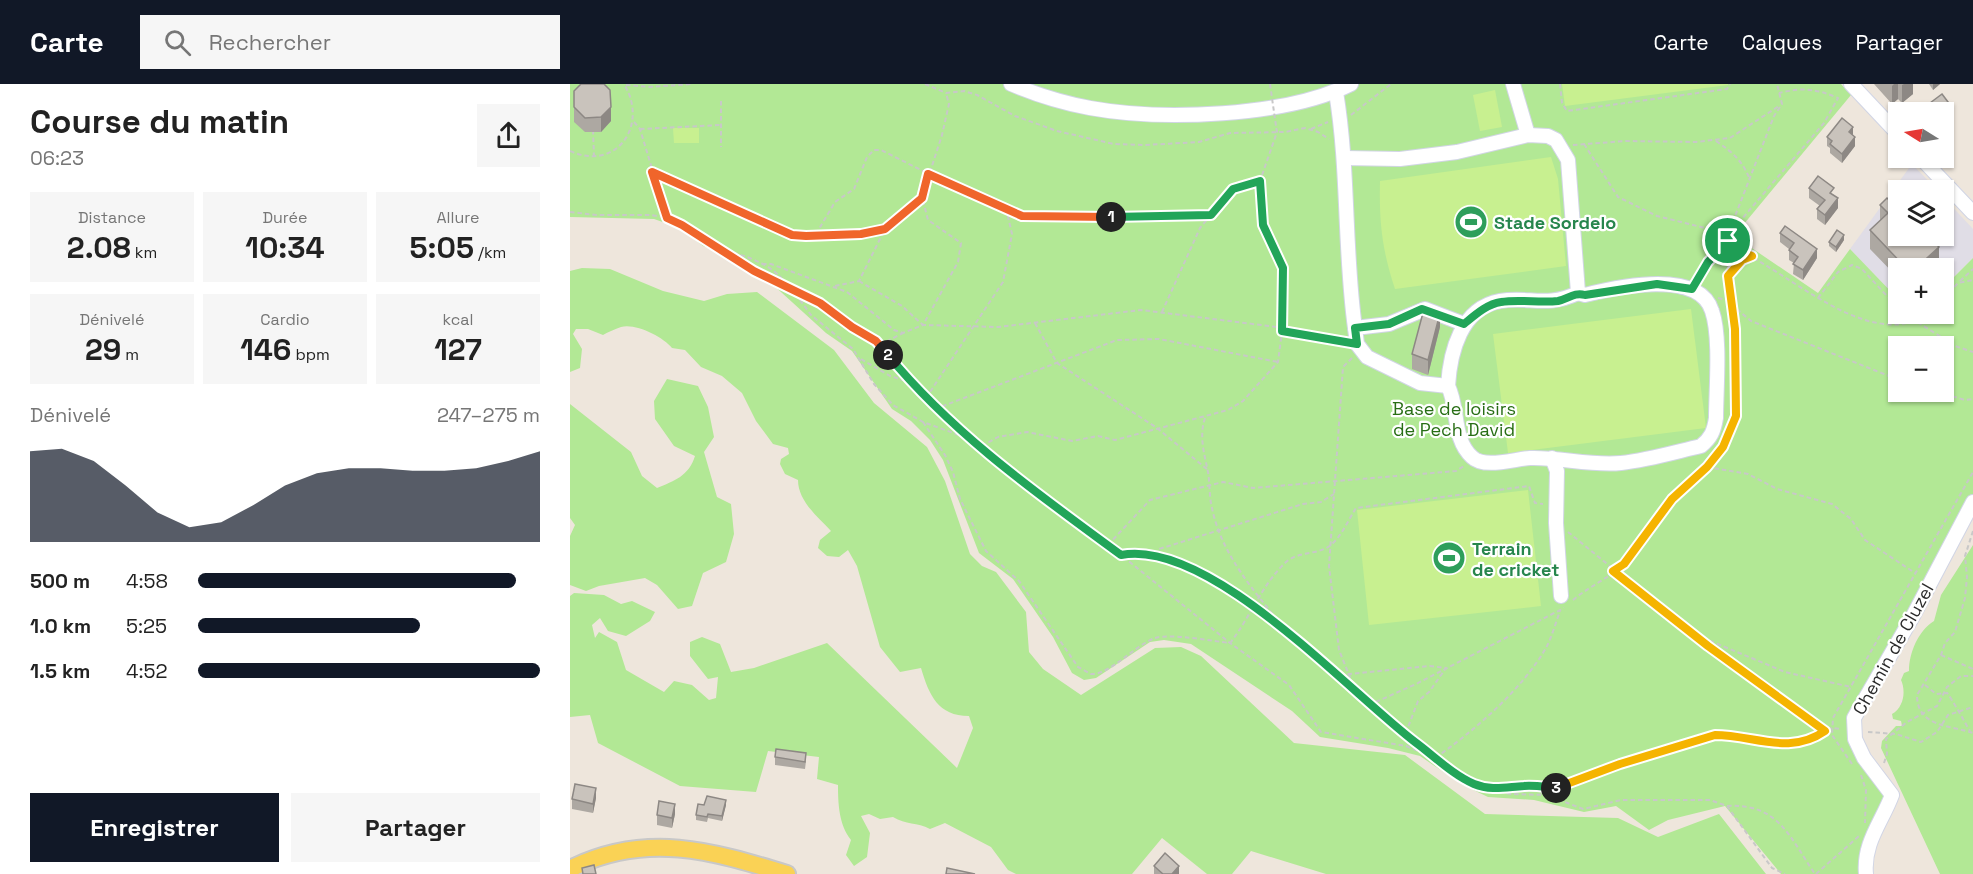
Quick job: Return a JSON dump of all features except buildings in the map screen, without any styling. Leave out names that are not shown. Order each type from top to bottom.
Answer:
[{"type":"main road","points":[[570,869],[627,850],[671,847],[716,853],[787,874]]},
{"type":"street","points":[[1011,84],[1041,97],[1090,108],[1170,114],[1271,107],[1336,92],[1351,84]]},
{"type":"street","points":[[1513,84],[1528,135]]},
{"type":"street","points":[[1851,84],[1888,123]]},
{"type":"street","points":[[1336,92],[1344,158],[1350,289],[1357,344],[1367,357],[1420,383],[1448,386]]},
{"type":"street","points":[[1344,158],[1400,159],[1456,152],[1528,135],[1548,136],[1563,148],[1568,160],[1578,293]]},
{"type":"street","points":[[1930,168],[1973,213]]},
{"type":"street","points":[[1657,284],[1692,289],[1707,300],[1714,318],[1716,418],[1715,428],[1707,441],[1692,448],[1621,463],[1591,464],[1552,458],[1485,462],[1474,460],[1465,450],[1460,439],[1453,395],[1448,386],[1449,367],[1464,324],[1486,307],[1500,302],[1542,303],[1563,300],[1578,293],[1585,295],[1657,284]]},
{"type":"street","points":[[1355,328],[1389,324],[1425,309],[1464,324]]},
{"type":"street","points":[[1552,458],[1557,471],[1556,523],[1561,596]]},
{"type":"street","name":"Chemin de Cluzel","points":[[1866,874],[1870,838],[1892,795],[1864,758],[1852,728],[1857,708],[1913,616],[1973,502]]},
{"type":"path","points":[[667,218],[640,129],[634,121],[632,105],[625,85],[650,87],[692,84]]},
{"type":"path","points":[[925,84],[946,93],[964,91],[1015,116],[1057,131],[1114,144],[1146,145],[1199,142],[1230,133],[1311,129],[1356,113],[1391,84]]},
{"type":"path","points":[[982,446],[998,437],[1027,432],[1052,439],[1072,441],[1098,436],[1115,440],[1228,410],[1243,401],[1278,362],[1282,331],[1283,268],[1263,225],[1260,181],[1277,132],[1270,84]]},
{"type":"path","points":[[1560,84],[1562,103],[1567,111],[1727,89],[1731,84]]},
{"type":"path","points":[[1369,705],[1559,612],[1624,564],[1672,499],[1707,467],[1723,447],[1736,416],[1735,329],[1728,276],[1729,234],[1774,116],[1782,104],[1778,84]]},
{"type":"path","points":[[1729,234],[1824,123],[1838,98],[1818,90],[1803,88],[1779,93]]},
{"type":"path","points":[[922,325],[958,262],[961,243],[928,220],[922,198],[949,104],[946,93]]},
{"type":"path","points":[[721,101],[721,147]]},
{"type":"path","points":[[1563,148],[1584,144],[1730,138],[1782,104]]},
{"type":"path","points":[[570,151],[594,157],[612,152],[621,145],[634,121]]},
{"type":"path","points":[[640,129],[721,125]]},
{"type":"path","points":[[586,129],[599,129]]},
{"type":"path","points":[[593,129],[594,157]]},
{"type":"path","points":[[1311,129],[1333,142],[1342,143]]},
{"type":"path","points":[[1714,140],[1733,152],[1745,166],[1750,180]]},
{"type":"path","points":[[1584,144],[1618,197],[1657,216],[1729,234]]},
{"type":"path","points":[[816,234],[835,202],[854,189],[867,157],[874,150],[881,150],[928,174],[1022,216],[1152,218],[1211,215]]},
{"type":"path","points":[[652,172],[792,235],[861,234],[885,229]]},
{"type":"path","points":[[1162,312],[1200,228],[1233,189],[1260,181]]},
{"type":"path","points":[[859,281],[885,229],[922,198]]},
{"type":"path","points":[[926,398],[1003,282],[1012,234],[1006,208]]},
{"type":"path","points":[[570,212],[596,215],[651,215],[667,218],[725,251],[754,271],[835,312],[852,327],[880,345],[935,409],[967,433],[970,439]]},
{"type":"path","points":[[1728,241],[1737,250],[1752,256],[1844,312],[1888,325],[1895,324]]},
{"type":"path","points":[[1692,289],[1708,262],[1728,241]]},
{"type":"path","points":[[725,251],[742,254],[762,264],[787,286]]},
{"type":"path","points":[[1728,276],[1742,260],[1752,256]]},
{"type":"path","points":[[762,264],[771,264],[847,292],[894,330],[903,333]]},
{"type":"path","points":[[1818,298],[1838,272],[1852,265],[1862,269],[1888,297]]},
{"type":"path","points":[[1954,287],[1973,269]]},
{"type":"path","points":[[1958,283],[1973,280]]},
{"type":"path","points":[[832,287],[859,281],[903,306],[922,325]]},
{"type":"path","points":[[792,289],[811,315],[853,349],[874,384],[893,405],[923,422],[970,439],[982,446],[1033,490],[1121,555],[1230,643],[1289,685],[1321,732],[1396,744],[1434,758]]},
{"type":"path","points":[[1707,300],[1721,298],[1751,321],[1888,376]]},
{"type":"path","points":[[880,345],[922,325],[973,326],[1035,323],[1141,310],[1277,327],[1282,331],[1357,344],[1356,355],[1343,367],[1329,566],[1339,650],[1356,692]]},
{"type":"path","points":[[1035,323],[1057,363],[1157,428],[1208,470]]},
{"type":"path","points":[[1922,324],[1955,346],[1973,352]]},
{"type":"path","points":[[935,409],[1118,340],[1159,339],[1278,362]]},
{"type":"path","points":[[860,359],[866,360],[890,376],[911,383]]},
{"type":"path","points":[[1954,397],[1973,401]]},
{"type":"path","points":[[1206,416],[1201,438],[1208,470],[1211,507],[1218,530],[1231,556],[1258,596],[1287,631]]},
{"type":"path","points":[[923,422],[949,463],[960,499],[986,550],[1019,581],[1082,670],[1091,674],[1101,673],[1159,637],[1230,643]]},
{"type":"path","points":[[1108,545],[1150,500],[1210,484],[1223,482],[1253,488],[1456,471],[1474,460]]},
{"type":"path","points":[[1707,467],[1748,474],[1777,489],[1832,504],[1851,519],[1865,540],[1915,573]]},
{"type":"path","points":[[1230,643],[1246,623],[1258,596],[1285,562],[1295,556],[1317,551],[1332,544],[1356,508],[1529,486],[1535,503],[1556,506]]},
{"type":"path","points":[[1155,555],[1159,549],[1303,504],[1321,502],[1334,494]]},
{"type":"path","points":[[1556,523],[1693,634],[1825,731]]},
{"type":"path","points":[[1971,732],[1928,721],[1921,715],[1917,695],[1925,685],[1945,643],[1955,632],[1965,598],[1967,577],[1965,556],[1973,528]]},
{"type":"path","points":[[1121,555],[1137,552],[1155,555],[1173,560],[1210,578],[1287,631],[1369,705],[1434,758],[1472,783],[1488,790],[1511,794],[1548,795],[1582,809],[1621,800],[1710,800],[1727,806],[1750,808],[1777,819],[1816,874],[1862,832]]},
{"type":"path","points":[[1434,758],[1472,732],[1520,682],[1546,647],[1559,612],[1561,596]]},
{"type":"path","points":[[1693,634],[1785,672],[1851,687]]},
{"type":"path","points":[[1941,655],[1973,669]]},
{"type":"path","points":[[1338,675],[1430,666],[1446,668]]},
{"type":"path","points":[[1405,735],[1418,701],[1429,692],[1446,668]]},
{"type":"path","points":[[1875,771],[1887,754],[1886,740],[1896,734],[1907,722],[1940,703],[1942,693],[1961,676],[1973,676]]},
{"type":"path","points":[[1925,685],[1936,694],[1951,696],[1956,712],[1971,732]]},
{"type":"path","points":[[1537,794],[1620,764],[1715,735],[1729,735],[1777,746],[1815,738],[1831,728],[1852,728],[1871,733],[1896,734],[1921,742],[1943,725],[1948,715],[1973,707]]},
{"type":"path","points":[[1488,790],[1527,786],[1556,788]]},
{"type":"path","points":[[1727,806],[1772,868],[1785,874]]},
{"type":"shaded area","points":[[1909,168],[1916,168],[1927,180],[1900,180]]},
{"type":"shaded area","points":[[1888,197],[1888,246],[1954,246],[1954,209],[1973,229],[1973,258],[1954,277],[1954,258],[1888,258],[1888,289],[1850,249]]},
{"type":"green space","name":"Base de loisirs de Pech David","points":[[570,84],[1841,84],[1851,95],[1734,236],[1818,293],[1850,249],[1888,289],[1888,324],[1954,324],[1954,277],[1973,258],[1973,494],[1891,649],[1852,709],[1847,726],[1850,741],[1892,802],[1876,832],[1869,874],[1781,874],[1725,806],[1668,820],[1649,830],[1616,806],[1584,812],[1534,800],[1488,797],[1461,784],[1420,756],[1388,748],[1320,737],[1292,711],[1191,644],[1164,640],[1150,642],[1096,678],[1084,680],[1072,673],[1053,637],[1013,579],[979,553],[943,460],[930,440],[911,421],[892,409],[852,351],[826,333],[770,282],[723,254],[703,246],[680,228],[654,219],[570,217]]},
{"type":"green space","points":[[1562,84],[1728,84],[1728,85],[1565,106]]},
{"type":"green space","points":[[1495,90],[1502,127],[1480,131],[1473,95]]},
{"type":"green space","points":[[673,128],[699,128],[699,143],[674,143]]},
{"type":"green space","name":"Stade Sordelo","points":[[1551,157],[1558,179],[1566,266],[1395,289],[1382,236],[1380,181]]},
{"type":"green space","points":[[582,268],[610,269],[663,291],[704,301],[727,294],[757,292],[834,350],[874,403],[927,447],[945,481],[970,554],[982,566],[996,572],[1026,612],[1029,652],[1043,669],[1081,695],[1155,648],[1181,647],[1201,656],[1294,743],[1405,755],[1485,814],[1618,818],[1658,837],[1719,814],[1766,874],[1326,874],[1251,851],[1232,874],[1207,874],[1162,838],[1132,874],[1016,874],[1008,870],[991,847],[945,823],[930,829],[893,817],[880,819],[869,814],[861,816],[870,833],[867,857],[854,866],[846,855],[851,840],[842,821],[838,785],[817,779],[819,757],[768,751],[756,792],[680,786],[598,743],[590,715],[570,717],[570,596],[574,593],[604,595],[621,604],[632,601],[655,612],[650,621],[626,636],[608,631],[600,618],[592,625],[595,638],[599,632],[617,642],[626,670],[664,692],[674,681],[692,685],[709,700],[716,698],[718,677],[708,679],[690,656],[690,642],[702,637],[720,644],[731,672],[754,668],[827,643],[957,768],[973,728],[969,716],[950,712],[936,702],[921,668],[900,672],[880,647],[857,566],[848,550],[839,557],[827,556],[818,548],[820,540],[831,531],[805,502],[798,480],[785,474],[780,464],[781,459],[789,454],[788,448],[773,444],[756,421],[742,393],[722,376],[701,367],[685,350],[672,348],[656,335],[627,326],[603,335],[588,329],[576,329],[573,334],[582,349],[580,368],[570,372],[570,271]]},
{"type":"green space","points":[[1691,309],[1706,428],[1508,453],[1493,334]]},
{"type":"green space","points":[[667,379],[698,386],[708,407],[714,437],[704,452],[717,497],[731,504],[734,534],[726,562],[703,573],[692,606],[678,609],[657,585],[645,578],[599,586],[586,591],[570,585],[570,536],[575,525],[570,518],[570,404],[631,452],[642,476],[657,488],[685,473],[695,456],[674,446],[655,419],[654,401]]},
{"type":"green space","name":"Terrain de cricket","points":[[1528,490],[1541,606],[1369,625],[1357,510]]},
{"type":"green space","points":[[1973,545],[1973,874],[1940,874],[1881,748],[1882,741],[1896,726],[1902,726],[1901,721],[1893,719],[1892,714],[1899,707],[1904,694],[1901,680],[1904,673],[1909,671],[1915,643],[1923,630],[1934,621],[1941,595]]},
{"type":"place","name":"Stade Sordelo","points":[[1471,222]]},
{"type":"place","name":"Terrain de cricket","points":[[1449,558]]},
{"type":"route","points":[[652,172],[792,235],[806,236],[823,233],[861,234],[885,229],[922,198],[928,174],[1022,216],[1152,218],[1211,215],[1233,189],[1260,181],[1263,225],[1283,268],[1282,331],[1357,344],[1355,328],[1389,324],[1422,309],[1464,324],[1486,307],[1500,302],[1542,303],[1563,300],[1578,293],[1585,295],[1657,284],[1692,289],[1708,262],[1728,241],[1737,250],[1752,256],[1742,260],[1728,276],[1735,329],[1736,416],[1723,447],[1707,467],[1672,499],[1624,564],[1613,571],[1708,646],[1825,731],[1815,738],[1777,746],[1729,735],[1715,735],[1620,764],[1556,788],[1527,786],[1488,790],[1472,783],[1434,758],[1369,705],[1287,631],[1210,578],[1173,560],[1155,555],[1137,552],[1121,555],[1051,504],[935,409],[876,341],[852,327],[820,303],[754,271],[725,251],[667,218],[652,172]]}]
